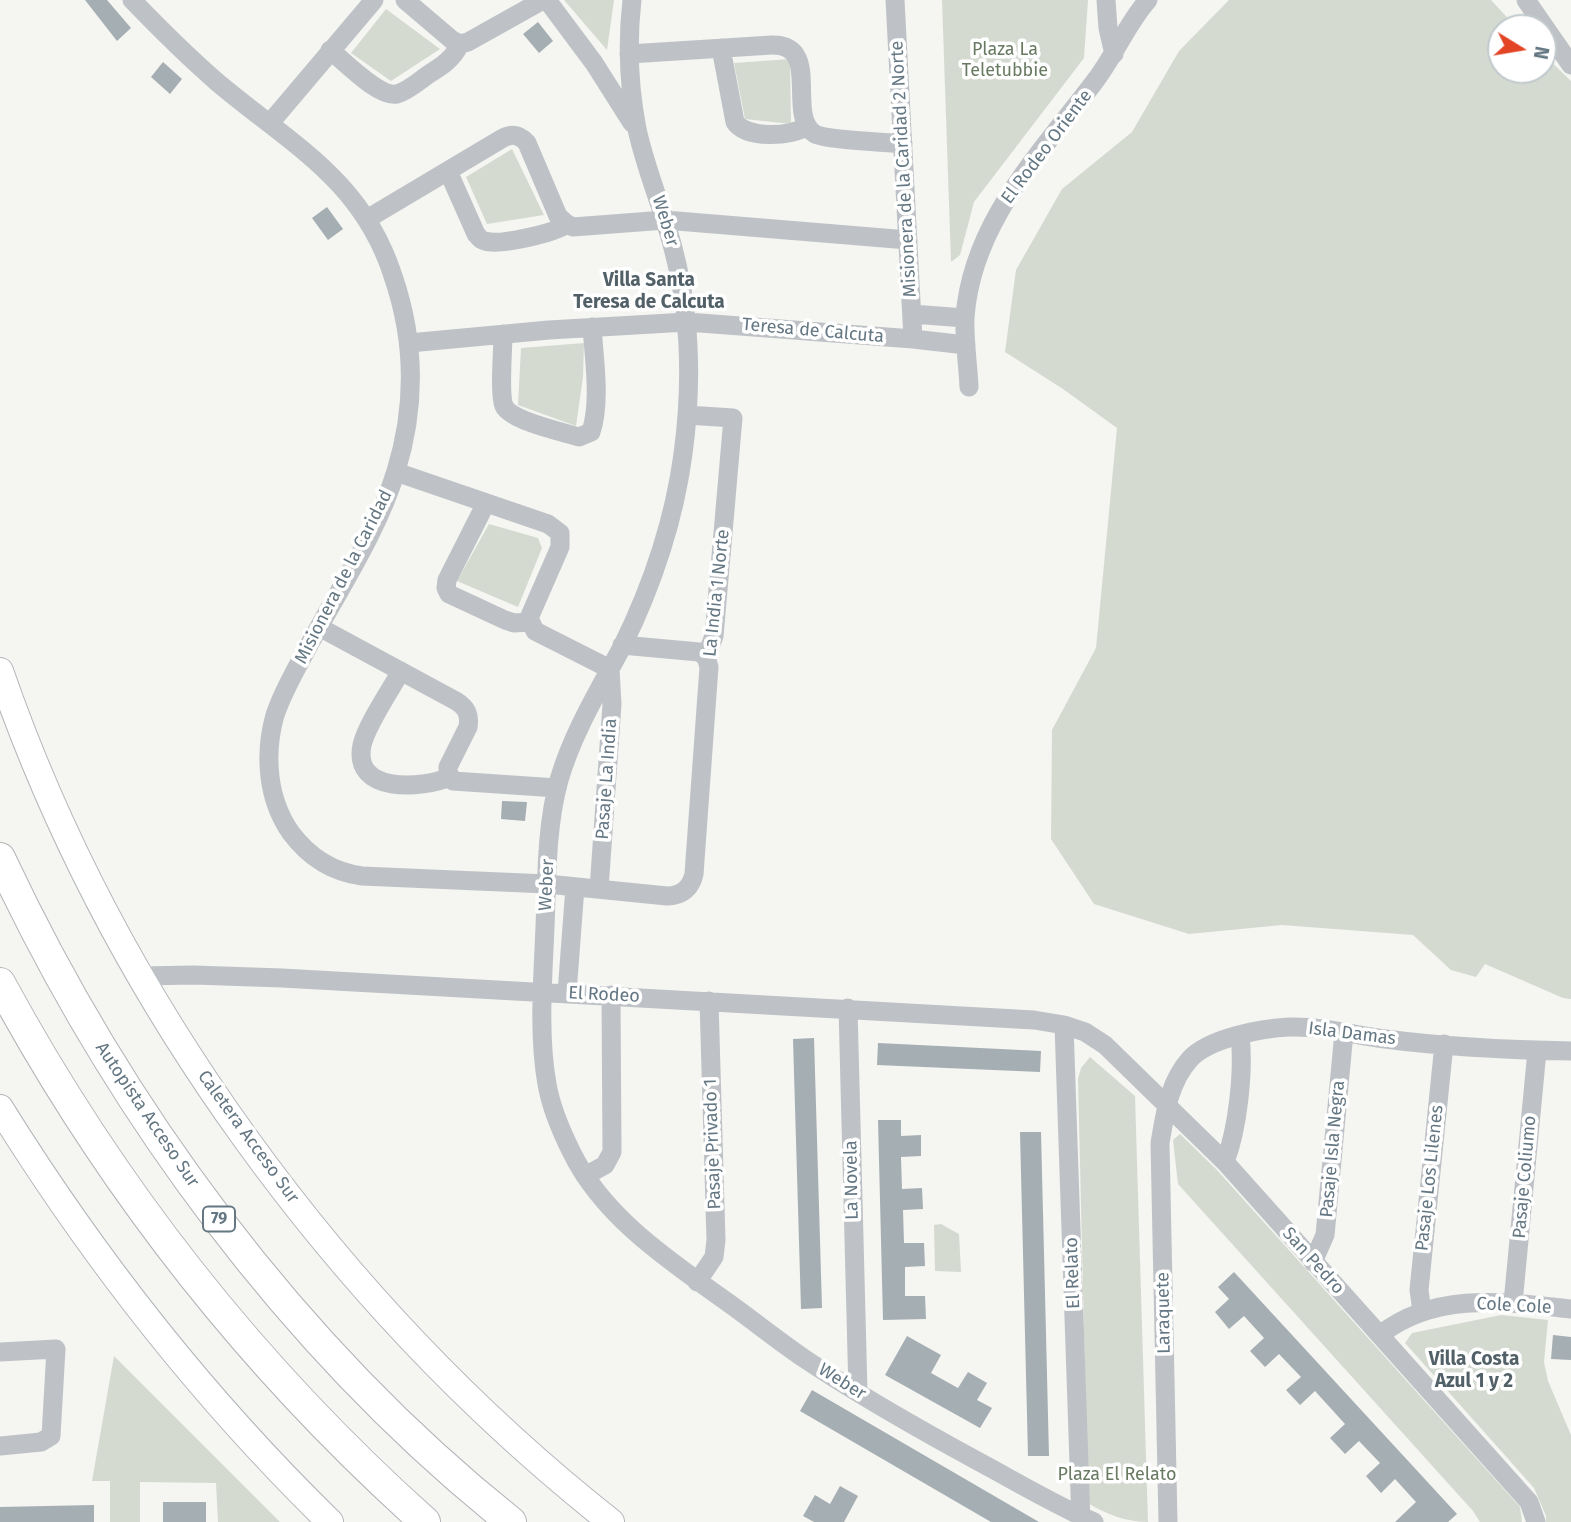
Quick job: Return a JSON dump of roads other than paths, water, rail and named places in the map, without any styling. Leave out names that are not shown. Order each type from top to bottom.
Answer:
[{"type":"highway","name":"Autopista Acceso Sur","points":[[0,858],[52,963],[84,1020],[155,1132],[217,1217],[275,1289],[359,1381],[439,1460],[511,1522]]},
{"type":"highway","points":[[0,983],[69,1102],[175,1254],[311,1412],[425,1522]]},
{"type":"main road","name":"Caletera Acceso Sur","points":[[0,670],[26,739],[76,853],[178,1037],[244,1135],[301,1211],[431,1358],[535,1458],[611,1522]]},
{"type":"main road","points":[[0,1108],[63,1205],[139,1310],[224,1411],[330,1522]]},
{"type":"street","name":"Misionera de la Caridad","points":[[132,0],[216,81],[321,164],[348,193],[367,219],[387,258],[409,344],[411,367],[408,415],[396,472],[376,519],[275,715],[269,749],[270,783],[286,825],[304,848],[326,865],[349,874],[547,884],[667,897],[685,891]]},
{"type":"street","points":[[270,123],[374,0]]},
{"type":"street","points":[[405,0],[460,44],[545,0],[594,63],[638,133]]},
{"type":"street","name":"Weber","points":[[632,0],[629,54],[638,133],[675,253],[687,322],[687,415],[681,467],[665,539],[653,575],[610,670],[578,730],[557,788],[553,808],[542,992],[546,1082],[556,1119],[585,1176],[645,1241],[697,1282],[820,1369],[959,1451],[1085,1520]]},
{"type":"street","name":"Misionera de la Caridad 2 Norte","points":[[895,0],[913,339]]},
{"type":"street","points":[[1106,0],[1108,28],[1114,54]]},
{"type":"street","name":"El Rodeo Oriente","points":[[969,387],[965,318],[977,261],[996,217],[1023,172],[1088,90],[1148,0]]},
{"type":"street","points":[[1526,0],[1571,65]]},
{"type":"street","points":[[330,50],[378,90],[390,95],[400,93],[444,64],[453,57],[460,44]]},
{"type":"street","points":[[629,54],[778,45],[789,49],[799,63],[807,126],[821,136],[902,144]]},
{"type":"street","points":[[721,48],[735,122],[741,130],[790,134],[807,126]]},
{"type":"street","points":[[367,219],[503,138],[518,135],[527,143],[558,216],[567,224],[579,227],[665,220],[908,240]]},
{"type":"street","points":[[447,171],[476,234],[484,241],[545,235],[567,224]]},
{"type":"street","points":[[912,314],[965,318]]},
{"type":"street","name":"Teresa de Calcuta","points":[[409,344],[503,334],[687,322],[966,345]]},
{"type":"street","points":[[503,334],[502,396],[506,410],[517,417],[579,437],[591,432],[593,424],[595,385],[592,327]]},
{"type":"street","name":"La India 1 Norte","points":[[685,891],[694,874],[709,667],[706,657],[714,636],[733,418],[687,415]]},
{"type":"street","points":[[396,472],[548,524],[560,533],[560,547],[529,613],[529,622],[539,633],[610,670]]},
{"type":"street","points":[[486,503],[446,583],[446,588],[449,594],[505,620],[514,623],[529,622]]},
{"type":"street","points":[[319,627],[461,704],[468,714],[468,727],[448,767],[450,777],[457,783],[557,788]]},
{"type":"street","points":[[622,645],[699,652],[706,657]]},
{"type":"street","name":"Pasaje La India","points":[[599,889],[612,704],[610,670]]},
{"type":"street","points":[[401,671],[366,734],[361,752],[365,767],[378,781],[390,784],[425,785],[450,777]]},
{"type":"street","name":"Weber","points":[[567,993],[575,887]]},
{"type":"street","name":"El Rodeo","points":[[142,976],[269,978],[709,1000],[1034,1020],[1065,1025]]},
{"type":"street","points":[[585,1176],[605,1165],[612,1153],[611,995]]},
{"type":"street","name":"Pasaje Privado 1","points":[[697,1282],[711,1262],[716,1241],[709,1000]]},
{"type":"street","name":"La Novela","points":[[848,1008],[858,1392]]},
{"type":"street","name":"San Pedro","points":[[1065,1025],[1085,1032],[1105,1045],[1225,1162],[1529,1502],[1536,1522]]},
{"type":"street","name":"El Relato","points":[[1065,1025],[1085,1520]]},
{"type":"street","name":"Isla Damas","points":[[1167,1104],[1176,1081],[1191,1057],[1216,1043],[1250,1031],[1291,1027],[1384,1039],[1537,1051],[1571,1051]]},
{"type":"street","name":"Pasaje Isla Negra","points":[[1313,1262],[1325,1235],[1344,1032]]},
{"type":"street","points":[[1225,1162],[1232,1143],[1242,1056],[1240,1035]]},
{"type":"street","name":"Pasaje Los Lilenes","points":[[1422,1311],[1419,1290],[1444,1044]]},
{"type":"street","name":"Pasaje Coliumo","points":[[1513,1303],[1537,1051]]},
{"type":"street","name":"Laraquete","points":[[1167,1104],[1160,1143],[1168,1522]]},
{"type":"street","name":"Cole Cole","points":[[1380,1335],[1394,1324],[1422,1311],[1479,1301],[1571,1309]]},
{"type":"street","points":[[0,1352],[56,1349],[51,1436],[41,1442],[0,1446]]},
{"type":"street","points":[[820,1369],[843,1362],[857,1352]]},
{"type":"district","name":"Villa Santa Teresa de Calcuta","points":[[649,292]]},
{"type":"district","name":"Villa Costa Azul 1 y 2","points":[[1474,1371]]},
{"type":"park label","name":"Plaza La Teletubbie","points":[[1005,60]]},
{"type":"park label","name":"Plaza El Relato","points":[[1117,1475]]}]
